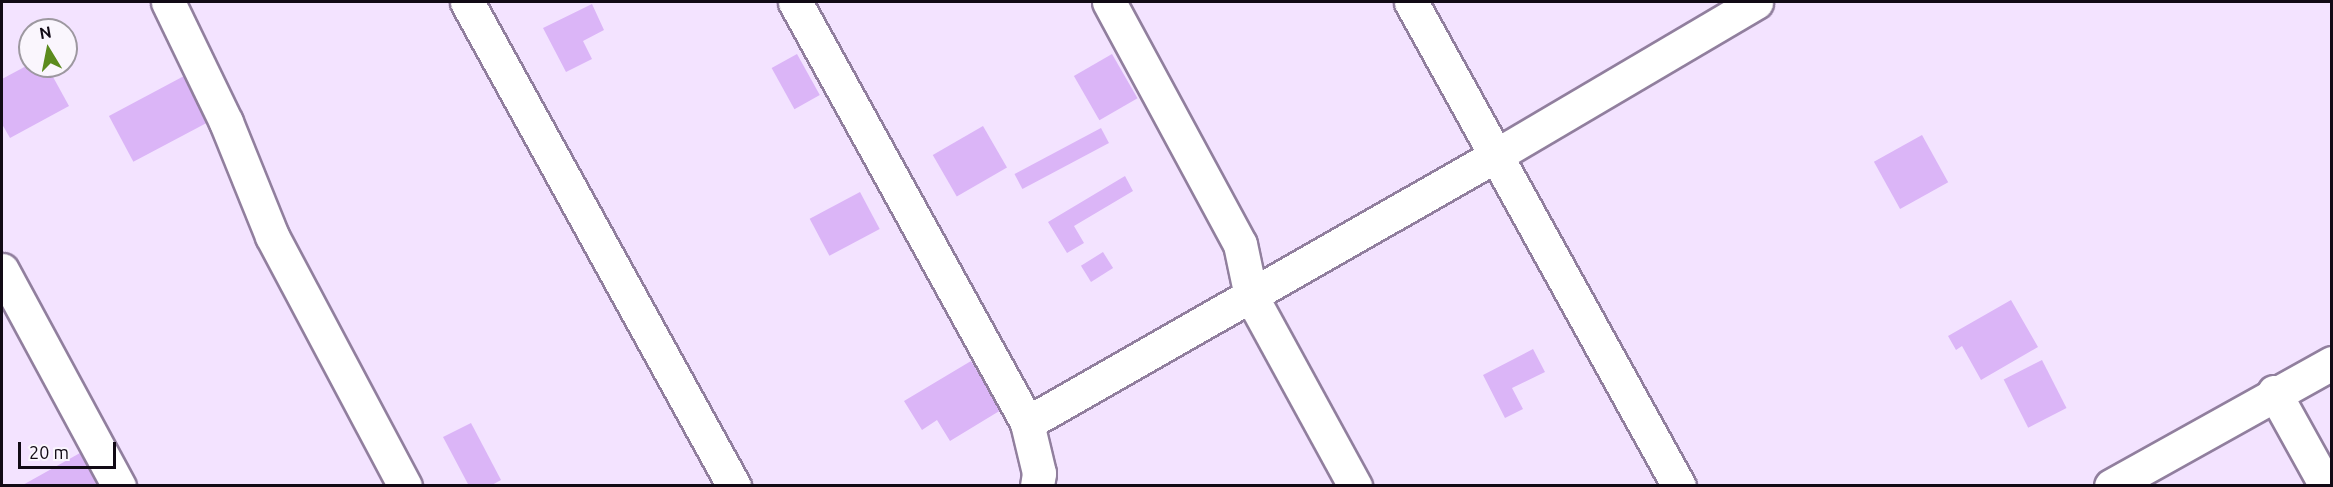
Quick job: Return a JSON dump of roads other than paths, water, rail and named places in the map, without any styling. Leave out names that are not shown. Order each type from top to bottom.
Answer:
[{"type":"street","points":[[168,2],[225,122],[272,236],[405,486]]},
{"type":"street","points":[[467,2],[734,486]]},
{"type":"street","points":[[795,2],[1027,423],[1039,473],[1037,486]]},
{"type":"street","points":[[1109,2],[1240,244],[1251,296],[1355,486]]},
{"type":"street","points":[[1411,2],[1679,486]]},
{"type":"street","points":[[1027,423],[1495,156],[1751,3]]},
{"type":"street","points":[[2,270],[119,486]]},
{"type":"street","points":[[2110,486],[2274,392],[2331,363]]},
{"type":"street","points":[[2274,392],[2326,486]]}]
